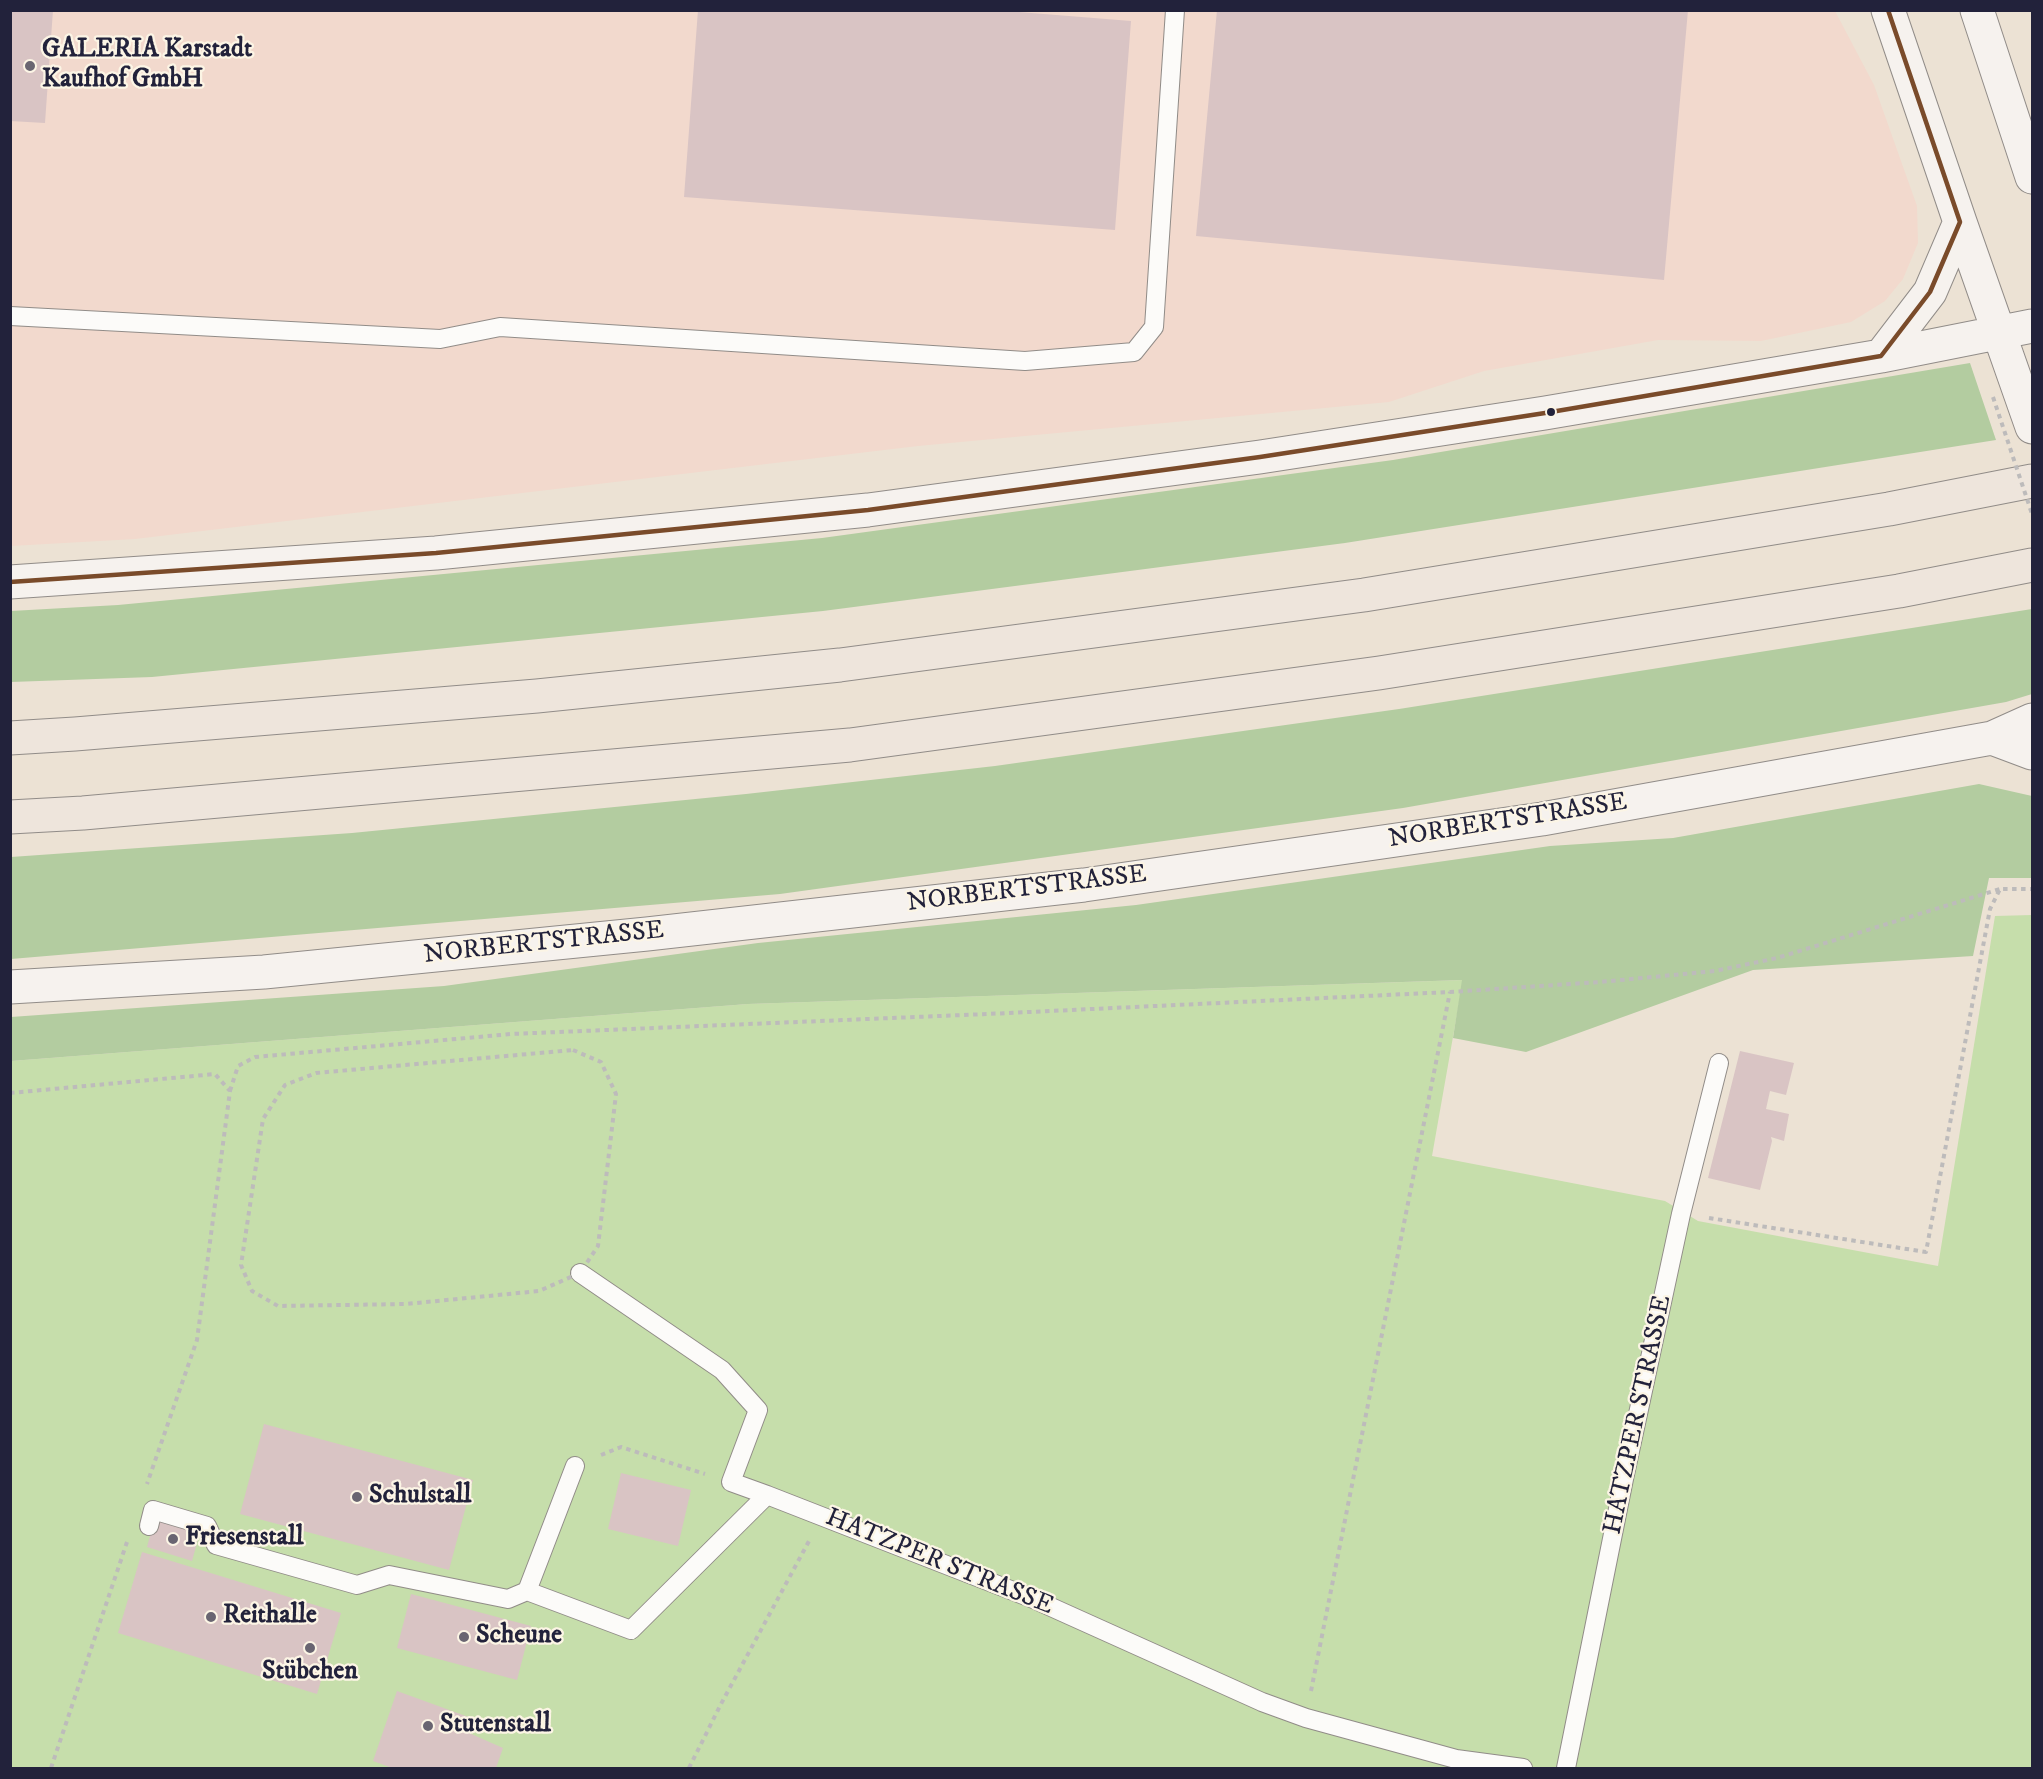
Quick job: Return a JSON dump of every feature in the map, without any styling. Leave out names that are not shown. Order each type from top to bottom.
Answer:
[{"type":"highway","points":[[10,738],[87,734],[525,697],[840,665],[1376,594],[1889,509],[2032,481]]},
{"type":"highway","points":[[10,817],[83,813],[850,745],[1379,673],[1899,591],[2032,565]]},
{"type":"main road","points":[[1888,10],[2000,333],[2007,395],[2032,427]]},
{"type":"main road","points":[[1977,10],[2032,177]]},
{"type":"main road","points":[[1881,356],[1930,292],[1960,222]]},
{"type":"main road","points":[[10,582],[436,553],[868,510],[1329,447],[1545,413],[1881,356],[2032,326]]},
{"type":"main road","name":"NORBERTSTRASSE","points":[[10,987],[264,972],[647,934],[1084,885],[1542,819],[1992,738],[2032,720]]},
{"type":"main road","points":[[1992,738],[2032,753]]},
{"type":"lane","points":[[10,316],[440,339],[500,327],[1025,361],[1134,352],[1154,327],[1175,10]]},
{"type":"lane","name":"HATZPER STRASSE","points":[[1566,1768],[1681,1214],[1719,1063]]},
{"type":"lane","points":[[580,1273],[722,1370],[758,1410],[731,1482]]},
{"type":"lane","points":[[527,1591],[576,1466]]},
{"type":"lane","name":"HATZPER STRASSE","points":[[731,1482],[1031,1598],[1262,1702],[1306,1718],[1456,1759],[1523,1768]]},
{"type":"lane","points":[[149,1526],[153,1510],[207,1526],[216,1545],[357,1585],[389,1575],[508,1599],[527,1591],[631,1630],[767,1495]]},
{"type":"path","points":[[2007,395],[2032,514]]},
{"type":"path","points":[[146,1486],[196,1340],[230,1091],[238,1066],[255,1057],[511,1034],[1450,992],[1600,982],[1715,970],[1777,958],[2000,889],[2032,889]]},
{"type":"path","points":[[1681,1214],[1926,1252],[1990,909],[2000,889]]},
{"type":"path","points":[[1306,1718],[1450,992]]},
{"type":"path","points":[[573,1050],[601,1062],[616,1094],[598,1246],[580,1273],[539,1291],[406,1304],[279,1306],[252,1291],[241,1265],[263,1119],[285,1085],[316,1073],[573,1050]]},
{"type":"path","points":[[10,1093],[215,1074],[230,1091]]},
{"type":"path","points":[[576,1466],[621,1447],[731,1482]]},
{"type":"path","points":[[688,1768],[822,1517]]},
{"type":"path","points":[[51,1768],[131,1531]]},
{"type":"shaded area","points":[[11,11],[1835,11],[1874,85],[1917,206],[1918,243],[1903,279],[1885,301],[1851,322],[1761,341],[1658,340],[1484,371],[1389,402],[918,446],[135,539],[11,546]]},
{"type":"green space","points":[[1970,363],[1996,440],[1345,543],[823,611],[152,677],[11,682],[11,611],[118,605],[822,538],[1393,460]]},
{"type":"green space","points":[[2032,609],[2032,694],[2006,702],[1403,808],[780,894],[11,959],[11,857],[352,833],[746,794],[995,766],[1399,709]]},
{"type":"green space","points":[[1979,784],[2032,796],[2032,878],[1989,878],[1973,956],[1753,970],[1526,1052],[1453,1038],[1462,980],[748,1004],[11,1061],[11,1017],[444,986],[758,943],[1136,905],[1550,846],[1673,838]]},
{"type":"green space","points":[[2032,915],[2032,1768],[11,1768],[11,1061],[748,1004],[1463,980],[1432,1156],[1665,1201],[1698,1221],[1938,1266],[1995,916]]},
{"type":"building","name":"GALERIA Karstadt Kaufhof GmbH","points":[[10,10],[53,10],[45,123],[10,121]]},
{"type":"building","points":[[698,10],[994,10],[1131,21],[1115,230],[684,197]]},
{"type":"building","points":[[1217,10],[1688,10],[1664,280],[1196,236]]},
{"type":"building","points":[[1740,1051],[1794,1063],[1786,1095],[1770,1091],[1766,1109],[1789,1114],[1784,1141],[1771,1137],[1760,1190],[1708,1178]]},
{"type":"building","name":"Schulstall","points":[[264,1424],[473,1480],[449,1570],[240,1514]]},
{"type":"building","points":[[621,1473],[691,1490],[678,1546],[608,1529]]},
{"type":"building","name":"Friesenstall","points":[[155,1518],[200,1532],[192,1561],[147,1547]]},
{"type":"building","name":"Reithalle","points":[[142,1552],[341,1613],[317,1694],[118,1633]]},
{"type":"building","name":"Scheune","points":[[411,1594],[531,1626],[517,1680],[397,1648]]},
{"type":"building","name":"Stutenstall","points":[[397,1691],[474,1719],[469,1733],[503,1748],[496,1768],[392,1768],[373,1761]]},
{"type":"transit line","points":[[10,582],[436,553],[868,510],[1260,457],[1545,413],[1881,356],[1930,292],[1960,222],[1888,10]]},
{"type":"place","name":"GALERIA Karstadt Kaufhof GmbH","points":[[30,66]]},
{"type":"place","name":"Schulstall","points":[[357,1497]]},
{"type":"place","name":"Friesenstall","points":[[173,1539]]},
{"type":"place","name":"Reithalle","points":[[211,1617]]},
{"type":"place","name":"Scheune","points":[[464,1637]]},
{"type":"place","name":"Stübchen","points":[[310,1648]]},
{"type":"place","name":"Stutenstall","points":[[428,1726]]}]
